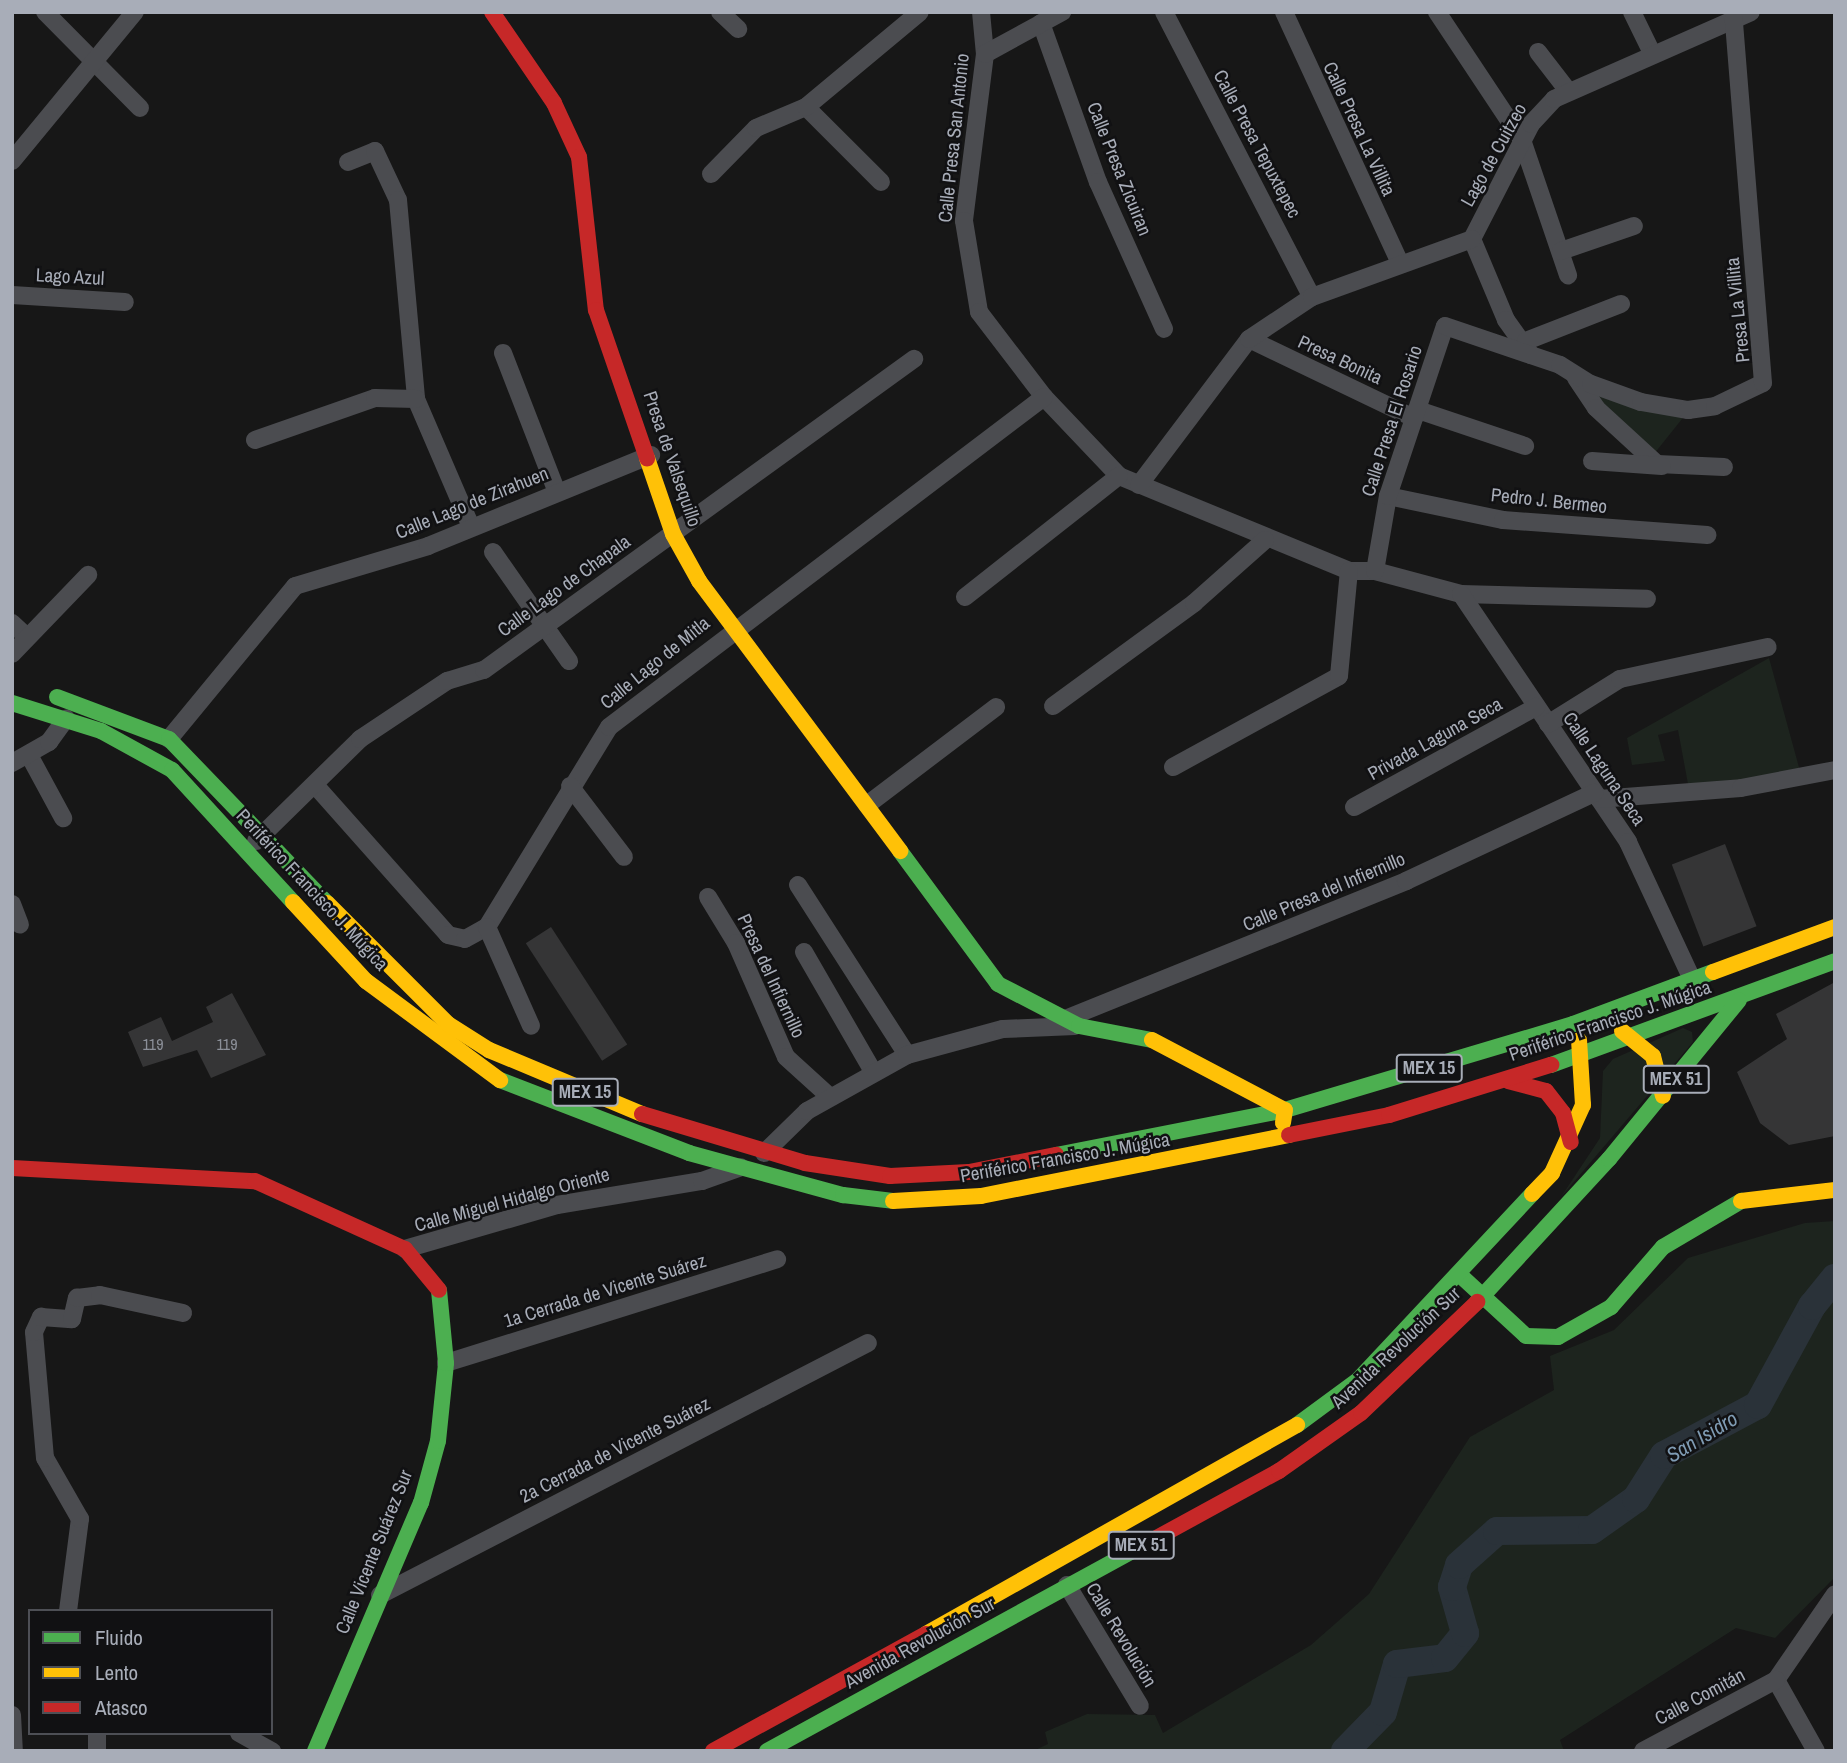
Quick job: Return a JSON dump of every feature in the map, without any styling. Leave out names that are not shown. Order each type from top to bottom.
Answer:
[{"type":"main road","name":"Presa de Valsequillo","points":[[492,12],[554,103],[579,157],[596,310],[651,456],[674,534],[699,581],[736,625],[998,984],[1072,1023],[1151,1040],[1285,1110]]},
{"type":"main road","name":"Periférico Francisco J. Múgica","points":[[12,684],[103,711],[169,740],[448,1024],[527,1071],[764,1153],[928,1178],[1285,1110],[1573,1024],[1598,1011],[1835,927]]},
{"type":"main road","name":"Periférico Francisco J. Múgica","points":[[12,703],[66,719],[172,769],[366,981],[485,1074],[525,1094],[741,1167],[843,1195],[931,1200],[981,1196],[1280,1139],[1495,1083],[1584,1056],[1835,961]]},
{"type":"main road","name":"Avenida Revolución Sur","points":[[767,1751],[1298,1458],[1361,1413],[1483,1296],[1663,1096],[1741,997],[1763,954]]},
{"type":"main road","points":[[1598,1011],[1653,1056],[1663,1096]]},
{"type":"main road","name":"Avenida Revolución Sur","points":[[713,1751],[1268,1446],[1358,1380],[1461,1276],[1552,1173],[1571,1142],[1583,1105],[1584,1056],[1573,1024]]},
{"type":"main road","points":[[1495,1083],[1519,1079],[1546,1091],[1563,1113],[1571,1142]]},
{"type":"main road","points":[[1280,1139],[1285,1110]]},
{"type":"main road","name":"Calle Miguel Hidalgo Oriente","points":[[12,1168],[256,1181],[405,1249]]},
{"type":"main road","points":[[1461,1276],[1525,1336],[1538,1340],[1573,1333],[1611,1307],[1663,1247],[1711,1213],[1740,1201],[1835,1190]]},
{"type":"main road","name":"Calle Vicente Suárez Sur","points":[[315,1751],[421,1503],[438,1441],[446,1363],[442,1297],[423,1265],[405,1249]]},
{"type":"street","points":[[45,12],[91,62],[140,108]]},
{"type":"street","points":[[12,161],[91,62],[135,12]]},
{"type":"street","points":[[720,12],[738,29]]},
{"type":"street","points":[[711,174],[756,128],[806,107],[920,12]]},
{"type":"street","name":"Calle Presa San Antonio","points":[[981,12],[985,54],[964,221],[979,312],[1044,397],[1119,476],[1265,540],[1349,571],[1375,571],[1461,594],[1647,599]]},
{"type":"street","points":[[985,54],[1062,12]]},
{"type":"street","name":"Calle Presa Tepuxtepec","points":[[1164,12],[1312,297]]},
{"type":"street","name":"Calle Presa La Villita","points":[[1284,12],[1399,261]]},
{"type":"street","points":[[1437,12],[1522,140],[1568,275]]},
{"type":"street","points":[[1632,12],[1652,53]]},
{"type":"street","name":"Lago de Cuitzeo","points":[[1472,239],[1522,140],[1541,110],[1568,91],[1742,15]]},
{"type":"street","name":"Presa La Villita","points":[[1445,326],[1528,348],[1615,394],[1688,410],[1729,401],[1763,383],[1742,15]]},
{"type":"street","name":"Calle Presa Zicuiran","points":[[1041,23],[1098,182],[1164,329]]},
{"type":"street","points":[[1538,51],[1568,91]]},
{"type":"street","points":[[806,107],[881,182]]},
{"type":"street","points":[[348,162],[375,151],[398,200],[416,399],[471,527]]},
{"type":"street","points":[[1561,251],[1634,226]]},
{"type":"street","points":[[1139,485],[1249,339],[1312,297],[1399,261],[1472,239],[1506,320],[1528,348],[1621,304]]},
{"type":"street","name":"Lago Azul","points":[[12,296],[125,302]]},
{"type":"street","points":[[1472,334],[1506,320]]},
{"type":"street","name":"Calle Presa El Rosario","points":[[1375,571],[1388,496],[1445,326]]},
{"type":"street","name":"Presa Bonita","points":[[1249,339],[1416,414],[1525,446]]},
{"type":"street","points":[[503,353],[557,492]]},
{"type":"street","name":"Calle Lago de Chapala","points":[[246,851],[360,739],[447,681],[484,670],[544,624],[674,534],[914,359]]},
{"type":"street","points":[[1569,370],[1596,408],[1662,467]]},
{"type":"street","name":"Calle Lago de Mitla","points":[[487,927],[570,786],[609,727],[736,625],[1044,397]]},
{"type":"street","points":[[255,440],[375,398],[416,399]]},
{"type":"street","name":"Calle Lago de Zirahuen","points":[[169,740],[295,586],[471,527],[651,456]]},
{"type":"street","points":[[1592,461],[1662,467],[1724,467]]},
{"type":"street","points":[[965,597],[1119,476]]},
{"type":"street","name":"Pedro J. Bermeo","points":[[1388,496],[1503,520],[1707,535]]},
{"type":"street","points":[[1053,706],[1185,610],[1265,540]]},
{"type":"street","points":[[493,552],[569,661]]},
{"type":"street","points":[[1172,767],[1339,676],[1349,571]]},
{"type":"street","points":[[12,654],[88,576]]},
{"type":"street","name":"Calle Laguna Seca","points":[[1461,594],[1597,796],[1652,887],[1692,979]]},
{"type":"street","points":[[12,623],[27,637]]},
{"type":"street","points":[[1549,724],[1620,679],[1768,647]]},
{"type":"street","points":[[867,805],[996,707]]},
{"type":"street","name":"Privada Laguna Seca","points":[[1354,807],[1536,707]]},
{"type":"street","points":[[12,763],[49,742],[66,719]]},
{"type":"street","points":[[29,755],[63,818]]},
{"type":"street","name":"Calle Presa del Infiernillo","points":[[764,1153],[831,1097],[872,1070],[907,1055],[1003,1029],[1072,1023],[1406,881],[1597,796],[1741,788],[1835,770]]},
{"type":"street","points":[[315,785],[448,935],[466,939],[487,927],[531,1026]]},
{"type":"street","points":[[570,786],[624,858]]},
{"type":"street","points":[[798,885],[907,1055]]},
{"type":"street","name":"Presa del Infiernillo","points":[[708,897],[736,943],[786,1057],[831,1097]]},
{"type":"street","points":[[12,904],[20,925]]},
{"type":"street","points":[[804,951],[872,1070]]},
{"type":"street","name":"Calle Miguel Hidalgo Oriente","points":[[405,1249],[557,1205],[702,1181],[741,1167]]},
{"type":"street","name":"1a Cerrada de Vicente Suárez","points":[[446,1363],[777,1259]]},
{"type":"street","points":[[68,1609],[80,1519],[44,1458],[34,1332],[41,1317],[72,1319],[77,1297],[100,1296],[183,1313]]},
{"type":"street","name":"2a Cerrada de Vicente Suárez","points":[[380,1595],[869,1343]]},
{"type":"street","name":"Calle Revolución","points":[[1067,1585],[1140,1706]]},
{"type":"street","points":[[1816,1751],[1776,1680],[1835,1594]]},
{"type":"street","name":"Calle Comitán","points":[[1643,1751],[1776,1680]]},
{"type":"street","points":[[12,1715],[14,1751]]},
{"type":"street","points":[[243,1735],[272,1751]]},
{"type":"shaded area","points":[[1586,386],[1686,414],[1654,454]]},
{"type":"shaded area","points":[[1769,658],[1800,771],[1742,783],[1688,784],[1678,730],[1658,735],[1665,761],[1632,765],[1627,738]]},
{"type":"shaded area","points":[[1683,1028],[1692,1032],[1693,1042],[1561,1197],[1600,1138],[1603,1071],[1613,1059]]},
{"type":"shaded area","points":[[1835,1221],[1835,1577],[1775,1638],[1736,1628],[1560,1740],[1564,1751],[1033,1751],[1048,1744],[1045,1732],[1087,1714],[1155,1715],[1163,1733],[1311,1645],[1369,1594],[1470,1437],[1554,1390],[1550,1356],[1614,1330],[1688,1258],[1805,1223]]},
{"type":"building","points":[[1725,844],[1757,926],[1703,947],[1672,864]]},
{"type":"building","points":[[551,927],[627,1044],[602,1061],[526,943]]},
{"type":"building","points":[[1835,982],[1835,1136],[1789,1145],[1760,1123],[1737,1072],[1787,1039],[1776,1014]]},
{"type":"building","points":[[232,993],[266,1055],[211,1078],[197,1050],[143,1067],[128,1032],[161,1017],[172,1041],[213,1022],[206,1007]]},
{"type":"waterway","name":"San Isidro","points":[[1345,1751],[1383,1712],[1397,1664],[1445,1658],[1465,1633],[1452,1587],[1459,1565],[1497,1531],[1592,1530],[1636,1499],[1664,1455],[1758,1405],[1812,1306],[1835,1278]]},
{"type":"traffic: fast","points":[[57,697],[169,739],[327,903]]},
{"type":"traffic: fast","points":[[12,703],[101,731],[172,770],[293,902]]},
{"type":"traffic: fast","points":[[900,851],[998,984],[1079,1026],[1152,1040]]},
{"type":"traffic: fast","points":[[1551,1065],[1835,961]]},
{"type":"traffic: fast","points":[[1056,1155],[1285,1110],[1573,1024],[1713,972]]},
{"type":"traffic: fast","points":[[1477,1302],[1609,1159],[1739,1000]]},
{"type":"traffic: fast","points":[[500,1080],[689,1153],[843,1195],[893,1201]]},
{"type":"traffic: fast","points":[[1297,1425],[1358,1380],[1532,1194]]},
{"type":"traffic: fast","points":[[1461,1276],[1526,1336],[1558,1337],[1611,1307],[1663,1247],[1741,1201]]},
{"type":"traffic: fast","points":[[315,1751],[421,1503],[438,1441],[446,1363],[439,1290]]},
{"type":"traffic: fast","points":[[767,1751],[1151,1541]]},
{"type":"traffic: slow","points":[[647,458],[673,534],[699,581],[900,851]]},
{"type":"traffic: slow","points":[[293,902],[366,981],[500,1080]]},
{"type":"traffic: slow","points":[[327,903],[448,1024],[489,1050],[642,1114]]},
{"type":"traffic: slow","points":[[1713,972],[1835,927]]},
{"type":"traffic: slow","points":[[1622,1031],[1653,1056],[1663,1096]]},
{"type":"traffic: slow","points":[[1152,1040],[1285,1110],[1283,1123]]},
{"type":"traffic: slow","points":[[1532,1194],[1552,1173],[1583,1105],[1579,1040]]},
{"type":"traffic: slow","points":[[893,1201],[981,1196],[1289,1135]]},
{"type":"traffic: slow","points":[[1741,1201],[1835,1190]]},
{"type":"traffic: slow","points":[[926,1634],[1297,1425]]},
{"type":"traffic: jam","points":[[492,12],[554,103],[579,157],[596,310],[647,458]]},
{"type":"traffic: jam","points":[[1289,1135],[1389,1115],[1551,1065]]},
{"type":"traffic: jam","points":[[1508,1081],[1546,1091],[1563,1113],[1571,1142]]},
{"type":"traffic: jam","points":[[642,1114],[805,1163],[890,1176],[969,1172],[1056,1155]]},
{"type":"traffic: jam","points":[[12,1168],[255,1181],[405,1249],[439,1290]]},
{"type":"traffic: jam","points":[[1151,1541],[1279,1471],[1361,1413],[1477,1302]]},
{"type":"traffic: jam","points":[[713,1751],[926,1634]]}]
